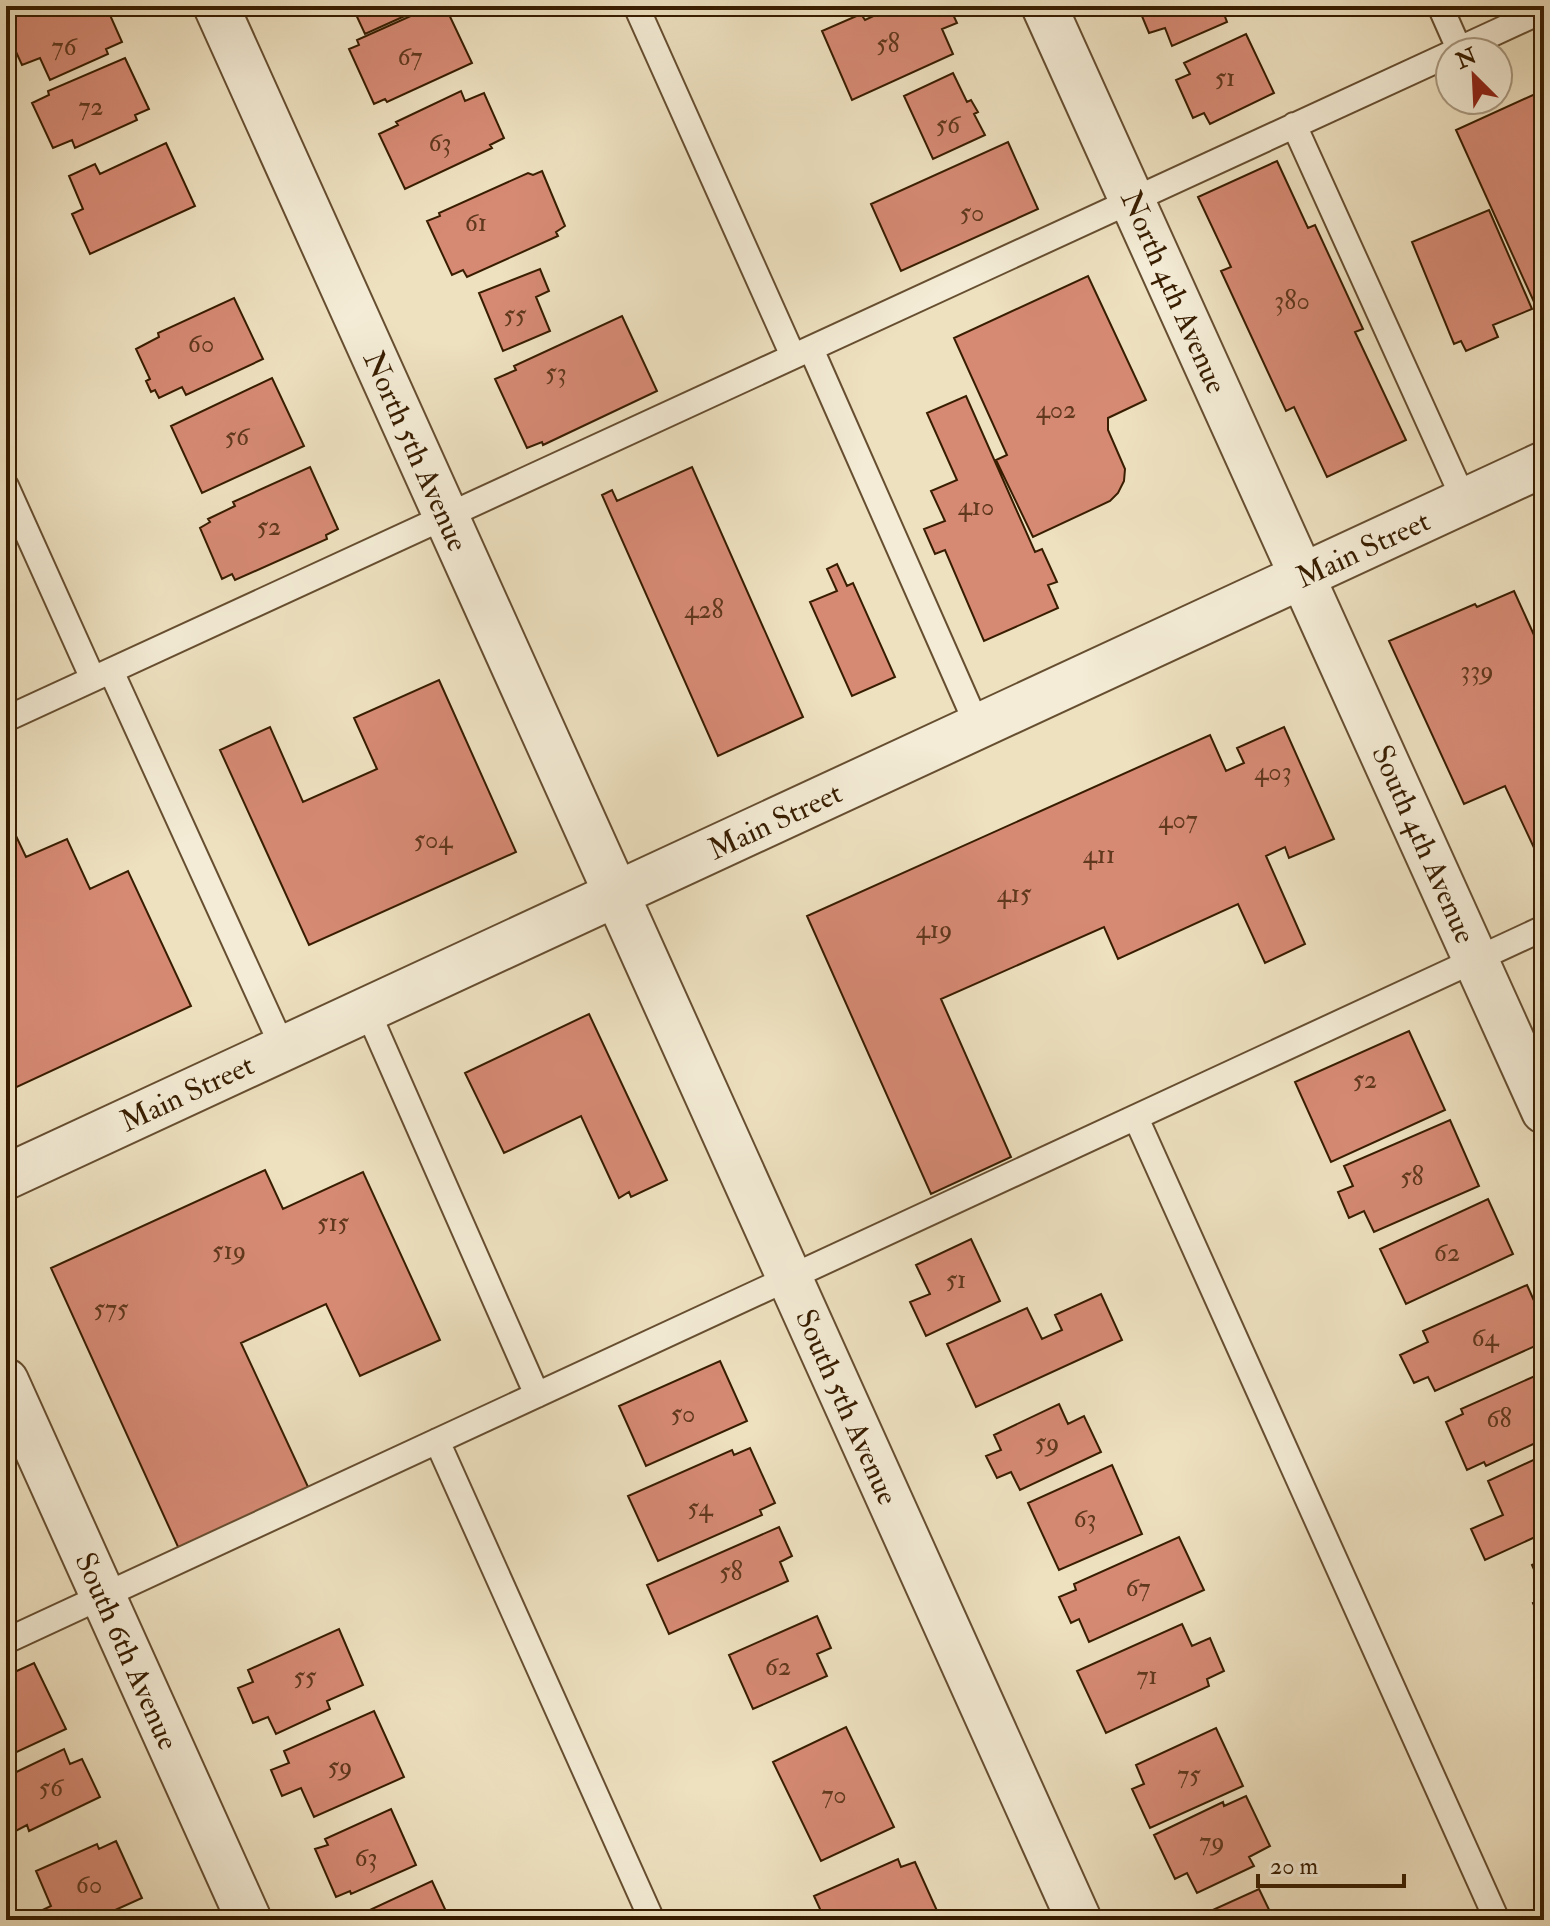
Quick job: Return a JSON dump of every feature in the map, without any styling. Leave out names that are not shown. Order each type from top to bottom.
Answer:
[{"type":"street","name":"North 5th Avenue","points":[[216,6],[616,895]]},
{"type":"street","name":"North 4th Avenue","points":[[1044,6],[1303,577]]},
{"type":"street","name":"Main Street","points":[[6,1177],[1544,464]]},
{"type":"street","name":"South 4th Avenue","points":[[1303,577],[1544,1111]]},
{"type":"street","name":"South 5th Avenue","points":[[616,895],[1079,1920]]},
{"type":"street","name":"South 6th Avenue","points":[[6,1381],[249,1920]]},
{"type":"lane","points":[[636,6],[978,727]]},
{"type":"lane","points":[[1440,6],[1449,36]]},
{"type":"lane","points":[[1488,36],[1544,10]]},
{"type":"lane","points":[[6,719],[1434,61]]},
{"type":"lane","points":[[1294,125],[1465,502]]},
{"type":"lane","points":[[6,486],[102,675],[283,1048]]},
{"type":"lane","points":[[6,1641],[1544,928]]},
{"type":"lane","points":[[367,1010],[537,1395]]},
{"type":"lane","points":[[1136,1118],[1497,1920]]},
{"type":"lane","points":[[437,1441],[652,1920]]},
{"type":"building","points":[[38,6],[106,6],[122,42],[106,49],[108,54],[50,80],[40,58],[22,65],[6,30],[6,20]]},
{"type":"building","points":[[352,6],[427,6],[365,34]]},
{"type":"building","points":[[433,6],[445,6],[472,63],[387,102],[385,99],[374,104],[349,49],[359,45],[357,40]]},
{"type":"building","points":[[895,6],[949,6],[957,23],[942,29],[953,54],[852,100],[822,31],[861,14],[865,20]]},
{"type":"building","points":[[1146,6],[1221,6],[1227,22],[1172,46],[1165,28],[1149,33],[1139,9]]},
{"type":"building","points":[[1246,34],[1274,93],[1210,124],[1204,113],[1193,118],[1176,80],[1190,74],[1184,63]]},
{"type":"building","points":[[125,58],[149,109],[135,115],[137,120],[75,148],[72,140],[53,148],[32,103],[49,95],[48,91]]},
{"type":"building","points":[[953,73],[967,102],[971,100],[978,112],[974,114],[985,135],[933,159],[904,96]]},
{"type":"building","points":[[1544,90],[1544,324],[1456,130],[1487,116],[1514,116],[1514,104]]},
{"type":"building","points":[[461,91],[465,101],[484,93],[504,138],[490,145],[492,148],[405,189],[379,134],[398,125],[396,122]]},
{"type":"building","points":[[1008,142],[1038,209],[901,271],[871,204]]},
{"type":"building","points":[[166,143],[195,206],[90,254],[72,214],[83,209],[69,176],[95,164],[100,174]]},
{"type":"building","points":[[1277,161],[1308,228],[1315,225],[1363,329],[1355,332],[1406,440],[1327,477],[1294,407],[1286,411],[1221,271],[1231,267],[1198,197]]},
{"type":"building","points":[[542,171],[565,226],[556,232],[558,236],[467,277],[463,270],[452,275],[427,221],[528,173],[533,175]]},
{"type":"building","points":[[1489,210],[1532,309],[1493,325],[1498,337],[1466,351],[1461,341],[1454,344],[1412,242]]},
{"type":"building","points":[[540,269],[549,291],[536,297],[550,331],[503,351],[479,293]]},
{"type":"building","points":[[1088,276],[1146,400],[1108,418],[1108,430],[1125,469],[1118,493],[1110,501],[1033,537],[996,460],[1007,455],[954,338]]},
{"type":"building","points":[[234,298],[263,359],[186,395],[182,387],[159,398],[155,390],[151,392],[146,381],[150,379],[136,349],[159,337],[158,333]]},
{"type":"building","points":[[622,316],[657,391],[543,445],[542,442],[527,448],[495,379],[516,370],[514,366]]},
{"type":"building","points":[[272,378],[304,446],[202,493],[171,426]]},
{"type":"building","points":[[966,396],[1035,552],[1042,549],[1057,582],[1048,585],[1058,608],[984,641],[945,550],[935,554],[924,529],[945,521],[931,491],[957,480],[927,413]]},
{"type":"building","points":[[310,467],[338,529],[326,535],[327,539],[235,580],[232,574],[222,579],[200,528],[210,522],[208,519],[235,506],[233,502]]},
{"type":"building","points":[[692,467],[803,717],[718,756],[602,495],[612,490],[617,501]]},
{"type":"building","points":[[837,564],[847,586],[853,583],[895,677],[852,696],[810,602],[837,591],[827,569]]},
{"type":"building","points":[[1514,591],[1544,657],[1543,867],[1505,786],[1464,804],[1389,641],[1475,604],[1477,607]]},
{"type":"building","points":[[439,680],[516,852],[309,945],[220,750],[270,727],[303,802],[377,769],[354,718]]},
{"type":"building","points":[[1284,727],[1334,839],[1289,858],[1285,847],[1266,856],[1305,944],[1265,963],[1238,904],[1118,959],[1104,927],[941,999],[1011,1157],[931,1194],[807,916],[1210,735],[1226,771],[1244,763],[1237,748]]},
{"type":"building","points":[[6,815],[26,857],[67,839],[90,889],[128,871],[191,1006],[6,1092]]},
{"type":"building","points":[[589,1014],[667,1180],[631,1197],[629,1192],[619,1198],[581,1116],[504,1153],[465,1073]]},
{"type":"building","points":[[1409,1031],[1445,1110],[1331,1162],[1295,1082]]},
{"type":"building","points":[[1450,1120],[1479,1186],[1374,1232],[1364,1211],[1349,1218],[1338,1192],[1353,1186],[1344,1166]]},
{"type":"building","points":[[265,1170],[283,1209],[363,1172],[440,1340],[360,1376],[326,1304],[241,1343],[309,1489],[179,1549],[51,1268]]},
{"type":"building","points":[[1488,1199],[1513,1254],[1406,1304],[1380,1249]]},
{"type":"building","points":[[971,1239],[1000,1301],[926,1336],[910,1302],[930,1294],[916,1265]]},
{"type":"building","points":[[1527,1285],[1544,1323],[1544,1342],[1435,1391],[1428,1377],[1414,1383],[1400,1355],[1428,1342],[1423,1331]]},
{"type":"building","points":[[1101,1294],[1122,1340],[976,1407],[947,1344],[1027,1308],[1042,1339],[1062,1330],[1055,1315]]},
{"type":"building","points":[[720,1361],[747,1421],[646,1466],[619,1406]]},
{"type":"building","points":[[1544,1372],[1544,1439],[1486,1466],[1484,1462],[1467,1470],[1446,1422],[1463,1414],[1461,1409]]},
{"type":"building","points":[[1059,1404],[1068,1424],[1084,1416],[1101,1452],[1020,1490],[1011,1472],[997,1478],[986,1456],[1001,1450],[994,1435]]},
{"type":"building","points":[[750,1448],[775,1503],[760,1510],[762,1515],[658,1561],[628,1496],[732,1450],[734,1455]]},
{"type":"building","points":[[1544,1455],[1544,1533],[1485,1560],[1471,1529],[1503,1515],[1488,1481]]},
{"type":"building","points":[[1112,1465],[1142,1534],[1059,1570],[1028,1503]]},
{"type":"building","points":[[779,1527],[792,1556],[780,1562],[788,1581],[669,1634],[647,1585]]},
{"type":"building","points":[[1179,1537],[1204,1590],[1089,1642],[1079,1619],[1071,1623],[1059,1597],[1076,1590],[1074,1584]]},
{"type":"building","points":[[1544,1559],[1544,1592],[1532,1565]]},
{"type":"building","points":[[1544,1599],[1544,1625],[1543,1625],[1533,1603]]},
{"type":"building","points":[[817,1616],[831,1648],[817,1654],[827,1676],[753,1709],[729,1655]]},
{"type":"building","points":[[1182,1624],[1192,1646],[1210,1638],[1224,1671],[1207,1679],[1209,1686],[1106,1733],[1077,1671]]},
{"type":"building","points":[[339,1629],[363,1685],[327,1701],[330,1709],[276,1734],[268,1717],[253,1723],[238,1688],[253,1682],[248,1670]]},
{"type":"building","points":[[34,1663],[66,1729],[6,1757],[6,1676]]},
{"type":"building","points":[[374,1711],[404,1777],[314,1817],[301,1788],[282,1796],[271,1770],[289,1763],[284,1751]]},
{"type":"building","points":[[846,1727],[894,1827],[821,1861],[773,1762]]},
{"type":"building","points":[[1216,1728],[1243,1786],[1150,1828],[1132,1789],[1144,1784],[1136,1765]]},
{"type":"building","points":[[64,1749],[70,1764],[82,1759],[100,1797],[29,1831],[27,1825],[10,1834],[6,1826],[6,1777]]},
{"type":"building","points":[[1246,1796],[1270,1846],[1249,1857],[1254,1866],[1197,1893],[1187,1873],[1175,1879],[1154,1835],[1223,1802],[1224,1806]]},
{"type":"building","points":[[391,1809],[416,1865],[351,1894],[350,1891],[336,1897],[315,1849],[328,1845],[325,1839]]},
{"type":"building","points":[[116,1841],[142,1898],[93,1920],[35,1920],[32,1915],[51,1906],[36,1871],[97,1844],[99,1849]]},
{"type":"building","points":[[898,1859],[901,1867],[915,1862],[938,1913],[928,1920],[825,1920],[814,1896]]},
{"type":"building","points":[[432,1881],[450,1920],[361,1920],[359,1915]]},
{"type":"building","points":[[1259,1889],[1274,1920],[1209,1920],[1206,1913]]}]
